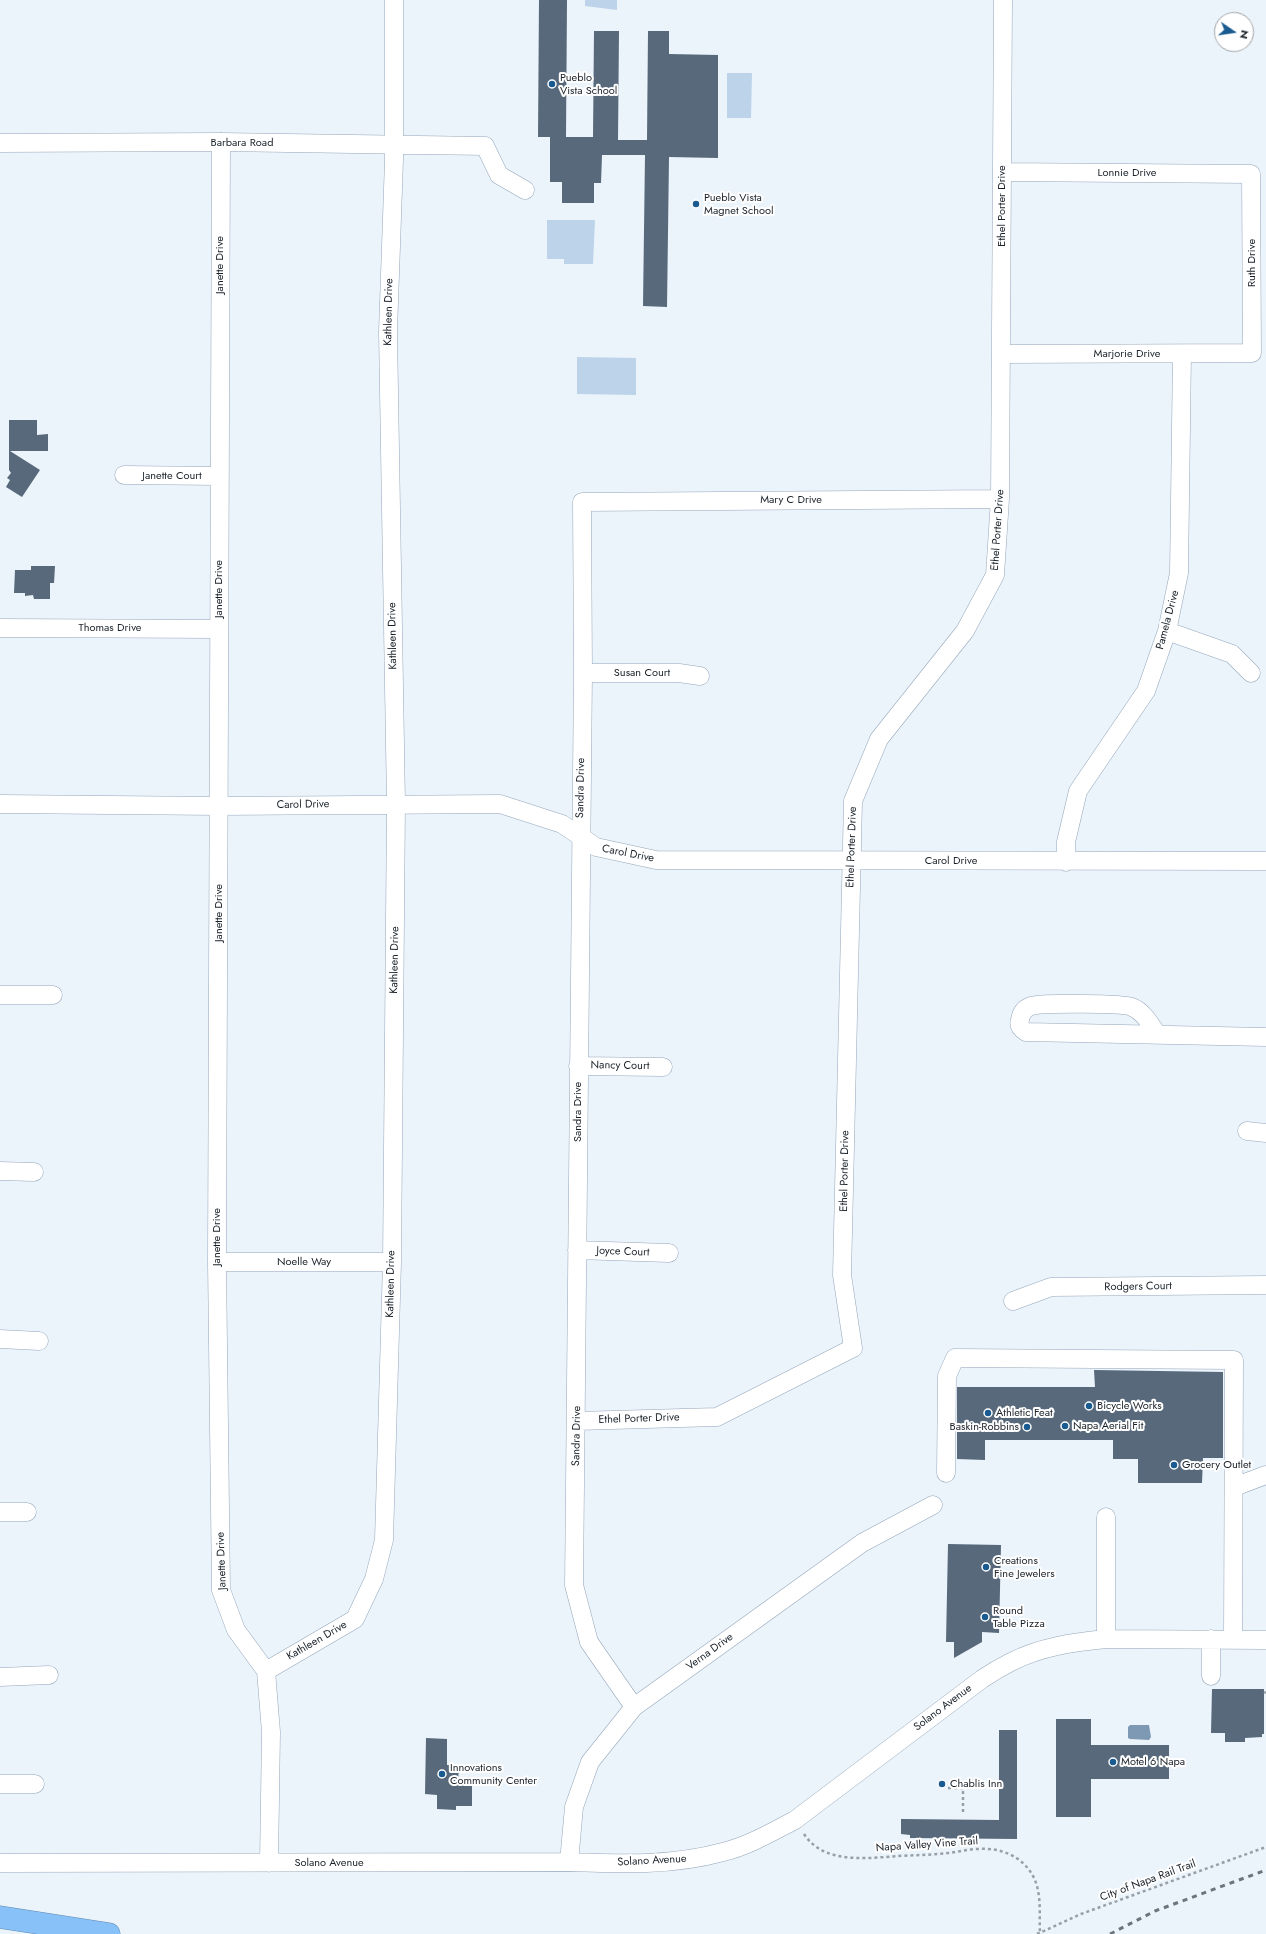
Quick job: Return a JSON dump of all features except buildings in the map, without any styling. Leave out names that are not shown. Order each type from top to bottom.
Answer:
[{"type":"highway","points":[[0,1917],[99,1932],[124,1934]]},
{"type":"street","name":"Kathleen Drive","points":[[266,1671],[355,1619],[374,1579],[384,1540],[392,1262],[396,804],[388,332],[394,144],[394,0]]},
{"type":"street","name":"Ethel Porter Drive","points":[[577,1421],[718,1417],[853,1348],[842,1275],[853,801],[879,739],[965,630],[995,575],[1000,499],[1003,0]]},
{"type":"street","name":"Barbara Road","points":[[0,142],[221,142],[484,146],[499,175],[525,190]]},
{"type":"street","name":"Janette Drive","points":[[221,142],[217,1262],[222,1590],[236,1630],[266,1671]]},
{"type":"street","name":"Lonnie Drive","points":[[1002,172],[1251,174]]},
{"type":"street","name":"Ruth Drive","points":[[1251,174],[1252,353]]},
{"type":"street","name":"Marjorie Drive","points":[[1002,354],[1252,353]]},
{"type":"street","name":"Pamela Drive","points":[[1066,862],[1066,842],[1078,791],[1146,691],[1167,631],[1179,573],[1182,354]]},
{"type":"street","name":"Janette Court","points":[[124,475],[219,476]]},
{"type":"street","name":"Mary C Drive","points":[[582,502],[1000,499]]},
{"type":"street","name":"Sandra Drive","points":[[582,502],[583,673],[580,837],[577,1421],[574,1585],[589,1642],[634,1707]]},
{"type":"street","name":"Thomas Drive","points":[[0,628],[219,629]]},
{"type":"street","points":[[1167,631],[1232,654],[1251,673]]},
{"type":"street","name":"Susan Court","points":[[583,673],[679,674],[700,676]]},
{"type":"street","name":"Carol Drive","points":[[0,804],[219,806],[500,804],[562,824],[596,847],[656,860],[1066,862],[1266,861]]},
{"type":"street","points":[[0,995],[53,995]]},
{"type":"street","points":[[1157,1034],[1141,1012],[1127,1006],[1044,1004],[1027,1009],[1023,1012],[1019,1022],[1021,1028],[1026,1032],[1266,1037]]},
{"type":"street","name":"Nancy Court","points":[[578,1066],[663,1067]]},
{"type":"street","points":[[1247,1131],[1266,1133]]},
{"type":"street","points":[[0,1171],[34,1172]]},
{"type":"street","name":"Joyce Court","points":[[577,1250],[669,1253]]},
{"type":"street","name":"Noelle Way","points":[[217,1262],[392,1262]]},
{"type":"street","name":"Rodgers Court","points":[[1013,1301],[1051,1287],[1266,1285]]},
{"type":"street","points":[[0,1339],[39,1341]]},
{"type":"street","points":[[946,1473],[947,1376],[955,1358],[1234,1360],[1233,1640]]},
{"type":"street","points":[[1234,1487],[1266,1475]]},
{"type":"street","name":"Verna Drive","points":[[569,1862],[574,1808],[590,1762],[634,1707],[862,1543],[933,1505]]},
{"type":"street","points":[[0,1512],[27,1512]]},
{"type":"street","points":[[1106,1517],[1106,1639]]},
{"type":"street","name":"Solano Avenue","points":[[0,1863],[569,1862],[631,1864],[679,1861],[724,1852],[768,1835],[795,1820],[982,1679],[1011,1662],[1045,1649],[1106,1639],[1266,1640]]},
{"type":"street","points":[[1211,1640],[1211,1676]]},
{"type":"street","points":[[266,1671],[271,1732],[269,1863]]},
{"type":"street","points":[[0,1677],[49,1675]]},
{"type":"street","points":[[0,1784],[35,1784]]},
{"type":"path","points":[[948,1788],[963,1788],[963,1812]]},
{"type":"path","name":"Napa Valley Vine Trail","points":[[795,1820],[814,1846],[837,1856],[869,1858],[949,1853],[978,1849],[991,1849],[1011,1855],[1026,1866],[1034,1878],[1040,1898],[1038,1933]]},
{"type":"path","name":"City of Napa Rail Trail","points":[[1038,1933],[1081,1914],[1266,1847]]},
{"type":"shaded area","points":[[585,0],[617,0],[617,10],[585,6]]},
{"type":"shaded area","points":[[727,73],[752,73],[751,118],[727,118]]},
{"type":"shaded area","points":[[547,220],[595,220],[593,264],[564,264],[564,259],[547,259]]},
{"type":"shaded area","points":[[577,357],[636,358],[636,395],[577,394]]},
{"type":"shaded area","points":[[1130,1725],[1149,1725],[1151,1737],[1149,1740],[1128,1738],[1128,1727]]},
{"type":"railway","points":[[1110,1934],[1155,1911],[1266,1870]]},
{"type":"place","name":"Pueblo Vista School","points":[[552,84]]},
{"type":"place","name":"Pueblo Vista Magnet School","points":[[696,204]]},
{"type":"place","name":"Bicycle Works","points":[[1089,1406]]},
{"type":"place","name":"Athletic Feat","points":[[988,1413]]},
{"type":"place","name":"Napa Aerial Fit","points":[[1065,1426]]},
{"type":"place","name":"Baskin-Robbins","points":[[1027,1427]]},
{"type":"place","name":"Grocery Outlet","points":[[1174,1465]]},
{"type":"place","name":"Creations Fine Jewelers","points":[[986,1567]]},
{"type":"place","name":"Round Table Pizza","points":[[985,1617]]},
{"type":"place","name":"Motel 6 Napa","points":[[1113,1762]]},
{"type":"place","name":"Innovations Community Center","points":[[442,1774]]},
{"type":"place","name":"Chablis Inn","points":[[942,1784]]}]
